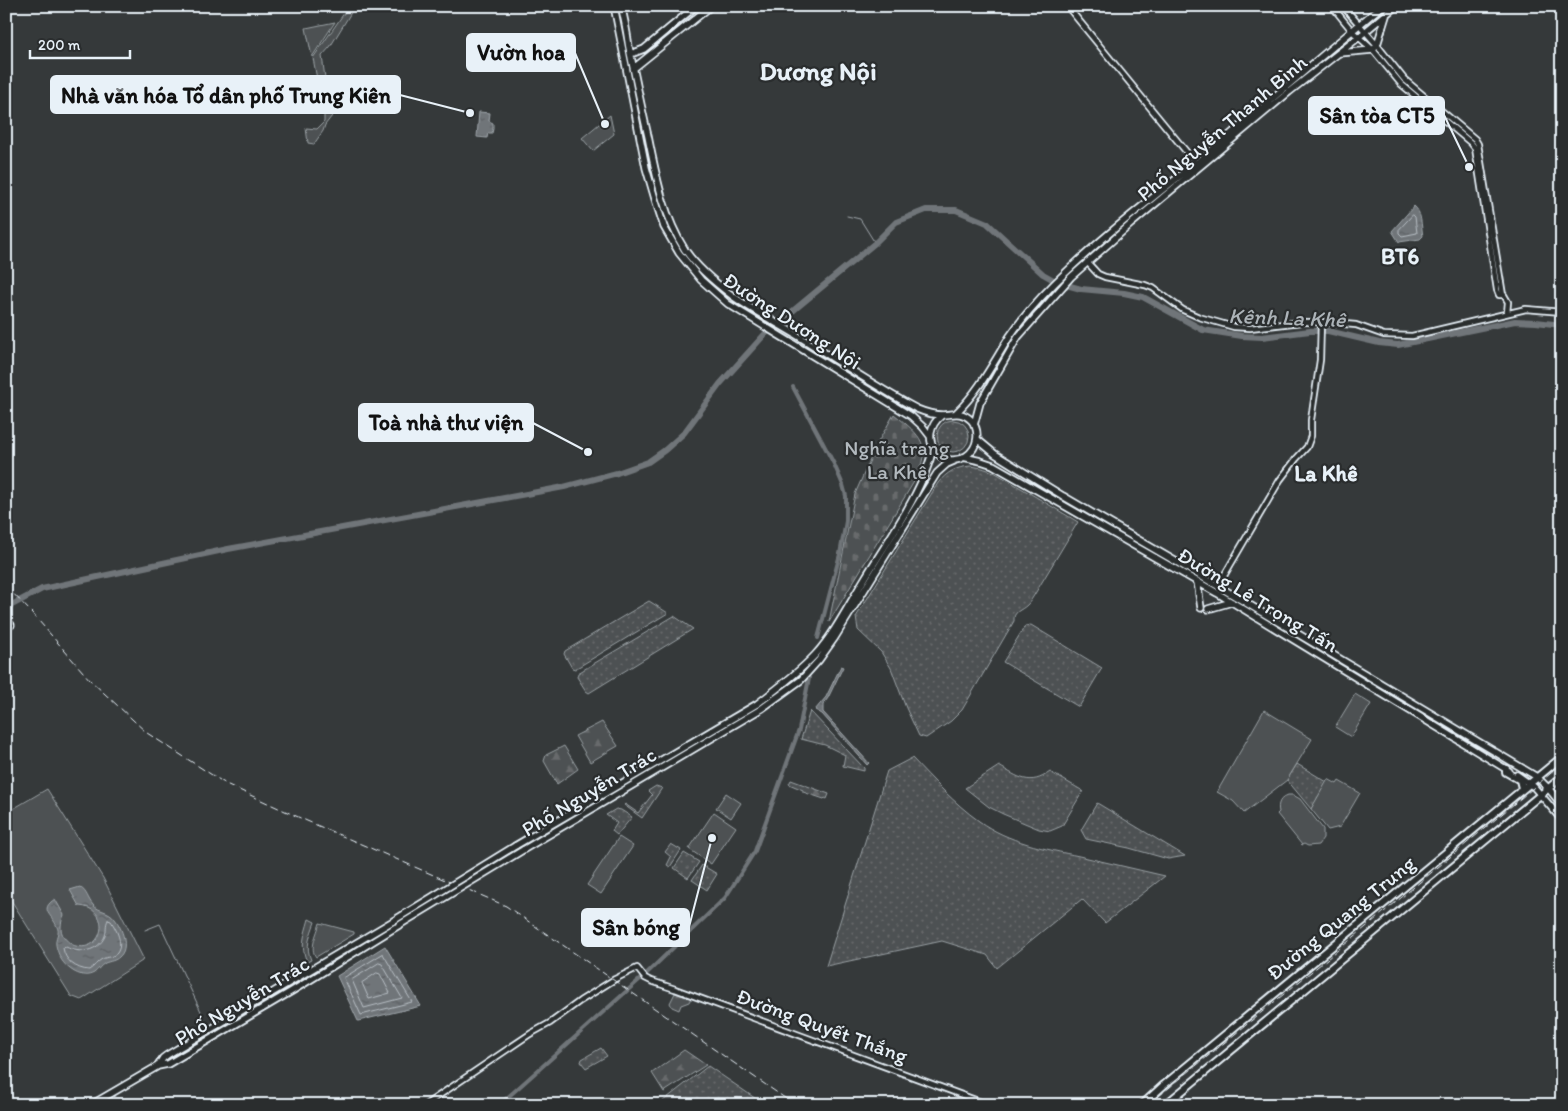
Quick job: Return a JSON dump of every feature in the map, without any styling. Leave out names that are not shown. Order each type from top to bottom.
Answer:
[{"type":"highway","name":"Đường Quang Trung","points":[[1142,1105],[1149,1102],[1519,792],[1528,782],[1562,757]]},
{"type":"highway","points":[[1506,769],[1507,772],[1521,782],[1522,788],[1519,792]]},
{"type":"highway","name":"Đường Quang Trung","points":[[1165,1105],[1543,796],[1562,777]]},
{"type":"main road","name":"Đường Dương Nội","points":[[614,6],[646,168],[664,226],[679,253],[701,280],[728,304],[911,416],[930,436]]},
{"type":"main road","name":"Đường Dương Nội","points":[[621,6],[663,203],[686,251],[702,270],[733,296],[923,412],[942,415]]},
{"type":"main road","points":[[631,54],[644,49],[696,6]]},
{"type":"main road","points":[[634,68],[711,6]]},
{"type":"main road","name":"Phố Nguyễn Thanh Bình","points":[[974,425],[980,403],[1018,337],[1071,277],[1382,6]]},
{"type":"main road","name":"Phố Nguyễn Thanh Bình","points":[[956,413],[975,393],[1011,334],[1065,273],[1133,213],[1198,165],[1396,6]]},
{"type":"main road","points":[[1338,54],[1374,48],[1387,14]]},
{"type":"main road","points":[[655,40],[660,46]]},
{"type":"main road","points":[[646,168],[654,167]]},
{"type":"main road","points":[[864,387],[868,380]]},
{"type":"main road","points":[[956,413],[968,418],[974,425],[977,439],[973,450],[964,458],[956,460],[942,457],[933,448],[930,436],[934,422],[942,415],[956,413]]},
{"type":"main road","name":"Đường Lê Trọng Tấn","points":[[977,439],[995,454],[1054,490],[1537,777],[1562,805]]},
{"type":"main road","name":"Phố Nguyễn Trác","points":[[906,516],[928,469],[933,448]]},
{"type":"main road","name":"Đường Lê Trọng Tấn","points":[[964,458],[993,465],[1232,602],[1528,782],[1543,796],[1562,820]]},
{"type":"main road","name":"Phố Nguyễn Trác","points":[[91,1105],[158,1066],[168,1064],[292,991],[674,757],[757,704],[815,654],[834,629],[906,516],[936,473],[947,464],[956,460]]},
{"type":"main road","points":[[1197,582],[1204,608],[1232,602]]},
{"type":"main road","points":[[6,619],[11,625]]},
{"type":"main road","name":"Phố Nguyễn Trác","points":[[158,1066],[167,1055],[318,962],[393,920],[515,846],[674,757]]},
{"type":"main road","points":[[1528,782],[1530,773]]},
{"type":"street","points":[[1067,6],[1198,165]]},
{"type":"street","points":[[1332,6],[1353,32],[1374,48],[1404,80],[1475,139],[1478,144],[1500,281],[1508,302],[1508,313]]},
{"type":"street","points":[[1343,6],[1365,32],[1374,48],[1401,84],[1475,148],[1498,290],[1499,295],[1504,295]]},
{"type":"street","points":[[1489,237],[1493,232]]},
{"type":"street","points":[[1087,262],[1098,274],[1115,280],[1153,288],[1183,310],[1227,326],[1250,328],[1300,322],[1356,325],[1384,336],[1412,336],[1526,309],[1562,312]]},
{"type":"street","points":[[1218,586],[1280,480],[1307,447],[1311,436],[1311,420],[1320,360],[1320,324]]},
{"type":"street","name":"Đường Quyết Thắng","points":[[425,1105],[530,1034],[550,1023],[580,1001],[635,968],[639,969],[645,978],[650,981],[989,1105]]},
{"type":"green space","points":[[349,6],[355,6],[330,47],[322,56],[325,78],[339,90],[334,96],[342,103],[325,125],[314,144],[308,143],[306,128],[317,129],[324,122],[313,58]]},
{"type":"green space","points":[[335,22],[312,57],[306,28]]},
{"type":"green space","points":[[610,115],[614,134],[593,151],[582,138]]},
{"type":"green space","name":"Nghĩa trang La Khê","points":[[894,414],[917,435],[921,442],[923,458],[920,468],[915,480],[829,622],[855,494],[877,444]]},
{"type":"green space","points":[[953,420],[959,421],[964,425],[968,430],[968,442],[964,447],[959,451],[953,452],[947,451],[942,447],[938,442],[937,436],[938,430],[942,425],[947,421]]},
{"type":"green space","points":[[971,466],[994,472],[1078,522],[1030,601],[1015,615],[1014,621],[962,710],[951,721],[926,738],[919,736],[891,668],[881,652],[858,630],[856,617],[938,483],[952,471]]},
{"type":"green space","points":[[649,601],[668,613],[575,669],[572,668],[564,654],[565,651]]},
{"type":"green space","points":[[674,616],[693,629],[589,693],[586,691],[577,677],[578,673]]},
{"type":"green space","points":[[1031,625],[1102,668],[1079,707],[1003,662],[1025,626]]},
{"type":"green space","points":[[1355,694],[1371,704],[1351,737],[1335,727]]},
{"type":"green space","points":[[1264,710],[1312,739],[1287,780],[1244,813],[1233,801],[1217,792]]},
{"type":"green space","points":[[810,711],[864,768],[864,771],[843,766],[845,755],[825,745],[801,739]]},
{"type":"green space","points":[[602,722],[618,746],[590,762],[575,736]]},
{"type":"green space","points":[[564,746],[578,769],[557,784],[544,761],[546,755]]},
{"type":"green space","points":[[912,758],[961,807],[979,821],[1002,834],[1040,847],[1165,876],[1105,923],[1082,899],[997,968],[987,955],[942,941],[826,966],[887,771]]},
{"type":"green space","points":[[1297,764],[1327,782],[1311,809],[1287,780]]},
{"type":"green space","points":[[999,766],[1018,777],[1030,780],[1050,772],[1083,791],[1062,826],[1050,831],[1039,829],[989,807],[965,788]]},
{"type":"green space","points":[[1328,779],[1337,784],[1339,781],[1360,793],[1340,827],[1328,830],[1311,809]]},
{"type":"green space","points":[[791,780],[829,794],[827,799],[803,792],[803,790],[789,784]]},
{"type":"green space","points":[[656,786],[662,788],[642,818],[624,805],[638,813],[652,795],[648,791]]},
{"type":"green space","points":[[47,789],[103,878],[143,958],[142,961],[81,1000],[71,996],[6,892],[6,813]]},
{"type":"green space","points":[[726,793],[741,803],[731,818],[716,808]]},
{"type":"green space","points":[[1288,795],[1293,795],[1300,799],[1323,829],[1323,838],[1318,845],[1302,845],[1277,814],[1280,802]]},
{"type":"green space","points":[[1097,803],[1185,856],[1168,859],[1086,839],[1081,830]]},
{"type":"green space","points":[[616,809],[632,817],[617,835],[612,831],[617,823],[606,815]]},
{"type":"green space","points":[[714,812],[736,827],[711,864],[689,849]]},
{"type":"green space","points":[[619,837],[633,846],[601,894],[587,885]]},
{"type":"green space","points":[[671,844],[681,850],[670,867],[667,865],[671,857],[665,852]]},
{"type":"green space","points":[[684,853],[699,862],[688,878],[674,868]]},
{"type":"green space","points":[[702,865],[717,874],[707,890],[692,880]]},
{"type":"green space","points":[[309,919],[315,922],[308,946],[311,960],[307,962],[303,946]]},
{"type":"green space","points":[[320,923],[354,932],[354,934],[316,957],[313,945]]},
{"type":"green space","points":[[675,993],[691,998],[689,1002],[681,1005],[679,1010],[672,1007],[670,1003]]},
{"type":"green space","points":[[601,1048],[607,1056],[586,1068],[581,1062],[582,1059]]},
{"type":"green space","points":[[684,1050],[706,1065],[664,1092],[652,1073]]},
{"type":"green space","points":[[708,1066],[765,1105],[658,1105]]},
{"type":"water","points":[[479,112],[490,113],[489,121],[493,123],[493,129],[492,133],[488,133],[487,138],[477,137]]},
{"type":"water","points":[[1414,206],[1420,215],[1423,236],[1420,239],[1399,242],[1392,231]]},
{"type":"water","points":[[841,666],[843,667],[823,705],[823,712],[869,763],[867,765],[822,714],[815,710],[826,697]]},
{"type":"water","points":[[80,887],[85,891],[95,907],[113,916],[124,938],[124,949],[119,957],[105,963],[89,975],[75,972],[61,959],[56,945],[58,929],[47,910],[50,903],[55,899],[64,915],[61,923],[61,932],[71,944],[86,946],[93,943],[101,929],[100,921],[97,914],[90,909],[79,906],[70,890]]},
{"type":"water","points":[[385,946],[421,1006],[358,1021],[337,976]]},
{"type":"waterway","name":"Kênh La Khê","points":[[6,608],[42,589],[228,549],[564,487],[617,473],[648,462],[684,433],[720,384],[765,334],[875,243],[896,222],[926,210],[956,210],[987,223],[1043,274],[1059,283],[1081,289],[1124,293],[1143,297],[1203,330],[1262,337],[1310,331],[1328,331],[1379,343],[1398,345],[1515,321],[1562,325]]},
{"type":"waterway","points":[[847,216],[860,219],[875,243]]},
{"type":"waterway","points":[[793,387],[834,464],[846,496],[846,521],[840,554],[818,638]]},
{"type":"waterway","points":[[499,1105],[647,973],[725,898],[755,851],[799,730],[809,678]]},
{"type":"waterway","points":[[145,930],[160,924],[205,1020]]},
{"type":"railway","points":[[6,586],[90,680],[147,733],[226,784],[307,821],[506,906],[795,1105]]},
{"type":"railway","points":[[1148,1105],[1562,764]]},
{"type":"place","name":"Nhà văn hóa Tổ dân phố Trung Kiên","points":[[470,113]]},
{"type":"place","name":"Vườn hoa","points":[[605,124]]},
{"type":"place","name":"Sân tòa CT5","points":[[1469,167]]},
{"type":"place","name":"Toà nhà thư viện","points":[[588,452]]},
{"type":"place","name":"Sân bóng","points":[[712,838]]},
{"type":"district","name":"Dương Nội","points":[[818,71]]},
{"type":"district","name":"BT6","points":[[1400,256]]},
{"type":"district","name":"La Khê","points":[[1326,473]]}]
